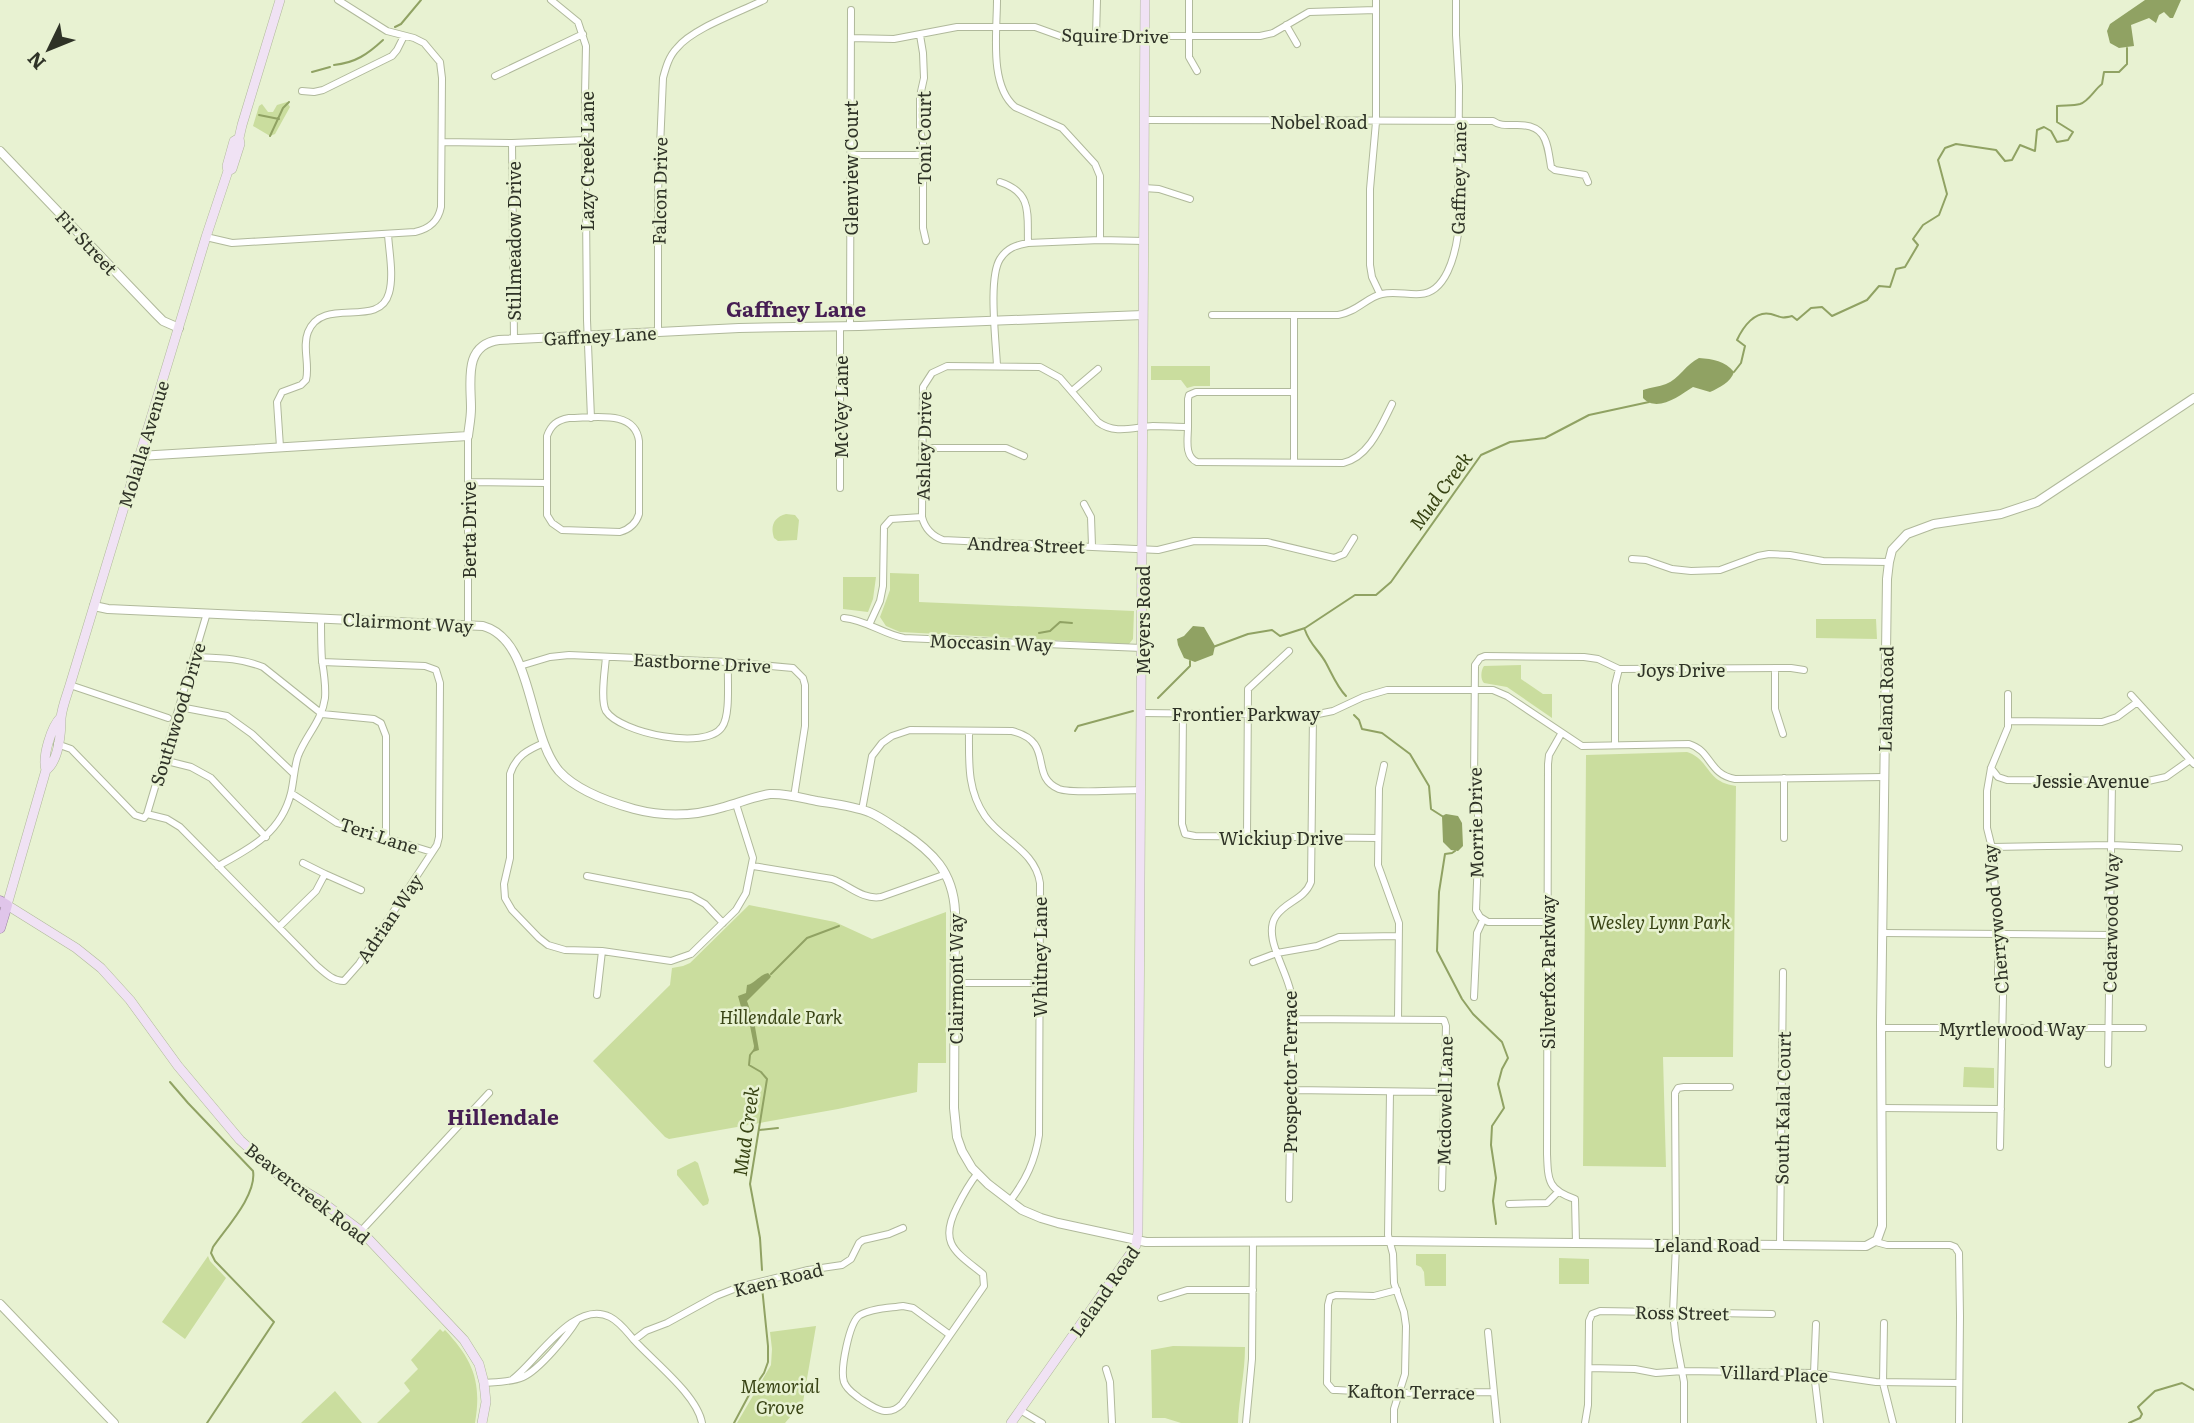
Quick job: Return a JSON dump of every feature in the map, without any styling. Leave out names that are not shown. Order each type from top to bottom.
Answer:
[{"type":"main road","name":"Molalla Avenue","points":[[0,928],[4,903],[47,770],[52,766],[70,685],[228,171],[226,166],[233,143],[239,138],[280,0]]},
{"type":"main road","name":"Meyers Road","points":[[1137,1240],[1145,0]]},
{"type":"main road","name":"Molalla Avenue","points":[[47,770],[44,763],[56,723],[61,717]]},
{"type":"main road","name":"Beavercreek Road","points":[[4,903],[85,954],[101,968],[130,1000],[178,1066],[240,1140],[280,1176],[321,1201],[361,1231],[464,1340],[479,1364],[484,1383],[486,1402],[482,1423]]},
{"type":"main road","name":"Leland Road","points":[[1011,1423],[1131,1253],[1137,1240]]},
{"type":"street","points":[[206,237],[232,243],[388,234],[423,230],[439,215],[442,142],[440,62],[430,49],[414,38],[387,31],[338,0]]},
{"type":"street","points":[[495,76],[583,34],[575,18],[551,0]]},
{"type":"street","points":[[664,47],[673,53],[692,34],[764,0]]},
{"type":"street","points":[[997,0],[997,65],[1000,85],[1009,102],[1015,107],[1068,132],[1090,156],[1098,170],[1100,186],[1100,240]]},
{"type":"street","points":[[1097,0],[1097,36]]},
{"type":"street","points":[[1189,0],[1189,57],[1197,71]]},
{"type":"street","points":[[1212,314],[1338,316],[1350,313],[1380,294],[1370,265],[1370,189],[1376,122],[1376,0]]},
{"type":"street","name":"Gaffney Lane","points":[[1380,294],[1429,293],[1441,284],[1458,234],[1456,0]]},
{"type":"street","name":"Glenview Court","points":[[850,326],[852,10]]},
{"type":"street","name":"Squire Drive","points":[[851,38],[894,39],[950,27],[1035,27],[1060,36],[1267,36],[1317,10],[1376,10]]},
{"type":"street","points":[[1286,25],[1297,44]]},
{"type":"street","name":"Lazy Creek Lane","points":[[583,34],[586,46],[585,140],[591,418]]},
{"type":"street","name":"Toni Court","points":[[920,35],[923,53],[920,131],[923,155],[923,228],[926,240]]},
{"type":"street","points":[[302,91],[323,90],[385,60],[397,50],[404,36]]},
{"type":"street","name":"Falcon Drive","points":[[658,332],[659,158],[663,78],[673,53]]},
{"type":"street","name":"Nobel Road","points":[[1144,120],[1493,121],[1498,125],[1527,125],[1540,130],[1547,143],[1551,167],[1584,175],[1588,182]]},
{"type":"street","points":[[442,142],[585,140]]},
{"type":"street","name":"Stillmeadow Drive","points":[[512,142],[514,340]]},
{"type":"street","name":"Fir Street","points":[[0,151],[163,321],[179,328]]},
{"type":"street","points":[[850,155],[923,155]]},
{"type":"street","points":[[1000,182],[1012,186],[1024,198],[1028,243]]},
{"type":"street","points":[[1144,188],[1159,189],[1190,199]]},
{"type":"street","points":[[279,447],[278,399],[282,391],[301,385],[306,380],[306,342],[310,328],[327,314],[367,312],[377,308],[387,298],[390,284],[388,234]]},
{"type":"street","points":[[1144,241],[1028,243],[1004,253],[996,267],[994,282],[997,366],[1032,366],[1046,369],[1060,378],[1104,427],[1188,427]]},
{"type":"street","name":"Gaffney Lane","points":[[468,436],[471,365],[476,354],[489,342],[739,328],[840,327],[1143,315]]},
{"type":"street","points":[[1294,316],[1294,462]]},
{"type":"street","name":"McVey Lane","points":[[840,327],[840,488]]},
{"type":"street","name":"Ashley Drive","points":[[922,517],[923,387],[929,376],[947,366],[997,366]]},
{"type":"street","points":[[1072,391],[1098,369]]},
{"type":"street","points":[[1294,392],[1195,391],[1188,399],[1188,455],[1197,462],[1343,463],[1358,458],[1368,446],[1392,404]]},
{"type":"street","points":[[1632,559],[1691,571],[1720,570],[1769,554],[1823,561],[1889,562],[1892,550],[1898,542],[1917,529],[2001,514],[2037,502],[2194,398]]},
{"type":"street","points":[[563,419],[622,419],[632,424],[636,430],[639,441],[638,519],[628,529],[620,532],[562,530],[552,523],[547,515],[546,483],[547,436],[549,429],[563,419]]},
{"type":"street","points":[[139,456],[468,436]]},
{"type":"street","name":"Berta Drive","points":[[468,436],[468,624]]},
{"type":"street","points":[[922,448],[1006,448],[1024,456]]},
{"type":"street","points":[[468,482],[546,483]]},
{"type":"street","points":[[1084,504],[1091,517],[1092,546]]},
{"type":"street","points":[[869,625],[880,601],[883,586],[884,527],[891,519],[898,517],[922,517]]},
{"type":"street","name":"Andrea Street","points":[[922,517],[927,530],[943,540],[1142,549],[1167,549],[1194,541],[1267,542],[1334,558],[1344,554],[1354,538]]},
{"type":"street","name":"Leland Road","points":[[1137,1240],[1866,1246],[1876,1241],[1881,1230],[1882,933],[1889,562]]},
{"type":"street","name":"Clairmont Way","points":[[94,606],[489,627],[505,637],[514,651],[544,743],[554,764],[571,781],[585,790],[623,806],[651,813],[681,815],[708,812],[766,795],[794,797],[862,810],[882,818],[936,859],[946,874],[955,903],[955,1121],[962,1150],[977,1174],[1030,1214],[1137,1240]]},
{"type":"street","name":"Southwood Drive","points":[[147,814],[207,613]]},
{"type":"street","points":[[218,866],[251,849],[266,837],[279,821],[291,793],[293,773],[299,755],[322,714],[325,696],[321,618]]},
{"type":"street","name":"Moccasin Way","points":[[845,618],[858,620],[894,636],[919,639],[1142,648]]},
{"type":"street","points":[[1247,837],[1248,689],[1289,651]]},
{"type":"street","name":"Eastborne Drive","points":[[520,666],[560,656],[728,662],[793,668],[803,678],[805,726],[794,797]]},
{"type":"street","name":"Joys Drive","points":[[1478,660],[1485,656],[1591,658],[1619,669],[1804,670]]},
{"type":"street","points":[[195,657],[244,660],[263,667],[322,714],[374,719],[381,723],[385,730],[386,836]]},
{"type":"street","points":[[606,657],[603,701],[608,714],[651,734],[677,739],[711,735],[723,727],[728,662]]},
{"type":"street","name":"Morrie Drive","points":[[1478,660],[1475,664],[1474,784],[1478,813],[1476,910],[1483,920]]},
{"type":"street","name":"Adrian Way","points":[[57,744],[71,749],[135,815],[144,818],[147,814],[180,827],[330,977],[344,981],[359,964],[439,837],[439,674],[432,668],[419,664],[323,662]]},
{"type":"street","points":[[1775,668],[1775,712],[1783,734]]},
{"type":"street","points":[[1615,744],[1615,685],[1619,669]]},
{"type":"street","points":[[70,685],[168,718]]},
{"type":"street","name":"Frontier Parkway","points":[[1142,713],[1313,715],[1333,711],[1370,694],[1387,690],[1500,692],[1576,744],[1586,747],[1615,744],[1692,744],[1701,749],[1718,773],[1735,779],[1784,778]]},
{"type":"street","name":"Cherrywood Way","points":[[2000,1147],[2003,995],[1998,973],[1999,935],[1992,846],[1987,828],[1987,791],[1991,768],[2006,736],[2009,721],[2008,694]]},
{"type":"street","points":[[2131,695],[2192,762]]},
{"type":"street","points":[[2009,721],[2102,722],[2117,717],[2136,703]]},
{"type":"street","points":[[180,707],[227,716],[252,734],[293,773]]},
{"type":"street","name":"Wickiup Drive","points":[[1183,713],[1182,824],[1185,834],[1378,838]]},
{"type":"street","name":"Prospector Terrace","points":[[1289,1199],[1292,992],[1270,929],[1273,920],[1284,907],[1299,899],[1311,882],[1313,715]]},
{"type":"street","points":[[862,810],[873,755],[887,739],[910,730],[1012,731],[1028,737],[1038,747],[1046,779],[1056,788],[1064,791],[1141,790]]},
{"type":"street","name":"Whitney Lane","points":[[969,731],[970,783],[978,803],[991,824],[1027,856],[1039,875],[1039,1135],[1032,1167],[1010,1201]]},
{"type":"street","name":"Silverfox Parkway","points":[[1558,1192],[1548,1177],[1546,1154],[1548,764],[1549,754],[1561,734]]},
{"type":"street","points":[[544,743],[521,755],[510,775],[510,858],[504,884],[505,898],[512,911],[548,945],[565,950],[602,950],[664,961],[677,961],[691,954],[743,900],[753,866],[751,850],[736,804]]},
{"type":"street","points":[[163,760],[191,767],[211,778],[266,837]]},
{"type":"street","name":"Jessie Avenue","points":[[1991,768],[1998,777],[2007,780],[2155,781],[2192,762]]},
{"type":"street","points":[[1293,1019],[1398,1019],[1398,916],[1379,872],[1379,788],[1384,765]]},
{"type":"street","points":[[1784,838],[1784,778],[1884,777]]},
{"type":"street","name":"Cedarwood Way","points":[[2108,1065],[2112,780]]},
{"type":"street","name":"Teri Lane","points":[[291,793],[337,823],[432,852]]},
{"type":"street","points":[[1992,846],[2112,845],[2179,848]]},
{"type":"street","points":[[303,863],[362,890]]},
{"type":"street","points":[[753,866],[832,879],[872,898],[946,874]]},
{"type":"street","points":[[279,927],[316,891],[325,874]]},
{"type":"street","points":[[587,876],[691,896],[705,904],[723,923]]},
{"type":"street","points":[[1475,997],[1477,933],[1483,920],[1496,923],[1547,922]]},
{"type":"street","points":[[1882,933],[2110,935]]},
{"type":"street","points":[[1254,962],[1291,949],[1317,946],[1339,937],[1398,936]]},
{"type":"street","points":[[597,995],[602,950]]},
{"type":"street","name":"South Kalal Court","points":[[1780,1245],[1783,972]]},
{"type":"street","points":[[954,984],[1039,983]]},
{"type":"street","name":"Mcdowell Lane","points":[[1398,1019],[1439,1018],[1444,1020],[1446,1026],[1442,1188]]},
{"type":"street","name":"Myrtlewood Way","points":[[1881,1028],[2143,1028]]},
{"type":"street","points":[[1684,1423],[1683,1371],[1673,1313],[1676,1244],[1675,1093],[1678,1088],[1684,1087],[1730,1087]]},
{"type":"street","points":[[1292,1090],[1445,1092]]},
{"type":"street","points":[[1390,1092],[1388,1235],[1393,1254],[1392,1272],[1406,1326],[1405,1374],[1394,1409],[1394,1423]]},
{"type":"street","points":[[361,1231],[489,1093]]},
{"type":"street","points":[[1881,1108],[2001,1109]]},
{"type":"street","points":[[950,1335],[909,1306],[862,1314],[855,1319],[851,1327],[843,1373],[845,1384],[851,1392],[877,1409],[886,1412],[894,1410],[902,1404],[950,1335],[984,1286],[984,1274],[955,1250],[948,1233],[949,1224],[977,1174]]},
{"type":"street","points":[[1509,1204],[1547,1203],[1558,1192],[1575,1199],[1576,1243]]},
{"type":"street","name":"Kaen Road","points":[[634,1340],[646,1331],[667,1323],[727,1291],[842,1265],[851,1259],[863,1240],[903,1228]]},
{"type":"street","points":[[1246,1423],[1252,1359],[1253,1241]]},
{"type":"street","points":[[1876,1241],[1887,1245],[1950,1245],[1957,1249],[1960,1260],[1959,1423]]},
{"type":"street","points":[[1161,1298],[1187,1290],[1253,1290]]},
{"type":"street","name":"Kafton Terrace","points":[[1396,1290],[1381,1295],[1330,1297],[1327,1383],[1330,1387],[1337,1390],[1400,1392],[1494,1392]]},
{"type":"street","points":[[0,1304],[114,1423]]},
{"type":"street","name":"Ross Street","points":[[1589,1368],[1589,1321],[1592,1314],[1600,1311],[1772,1314]]},
{"type":"street","points":[[484,1383],[513,1380],[533,1371],[579,1319],[589,1314],[605,1315],[615,1321],[693,1402],[702,1423]]},
{"type":"street","points":[[1884,1323],[1883,1383],[1893,1423]]},
{"type":"street","points":[[1816,1324],[1814,1373],[1820,1423]]},
{"type":"street","points":[[1488,1332],[1497,1423]]},
{"type":"street","points":[[1586,1423],[1589,1368]]},
{"type":"street","name":"Villard Place","points":[[1589,1368],[1635,1369],[1656,1373],[1814,1373],[1883,1383],[1959,1383]]},
{"type":"street","points":[[1106,1369],[1110,1382],[1112,1423]]},
{"type":"street","points":[[1020,1410],[1042,1423]]},
{"type":"green space","points":[[287,102],[290,107],[275,134],[270,136],[253,126],[259,106],[262,104],[268,112],[273,112],[277,105]]},
{"type":"green space","points":[[1151,366],[1210,366],[1210,386],[1187,388],[1181,380],[1151,380]]},
{"type":"green space","points":[[795,515],[799,520],[797,540],[778,541],[774,538],[774,523],[778,517]]},
{"type":"green space","points":[[890,573],[919,574],[919,602],[1134,611],[1133,639],[1129,644],[900,632],[886,626],[880,617],[890,590]]},
{"type":"green space","points":[[843,577],[876,577],[868,612],[843,609]]},
{"type":"green space","points":[[1816,619],[1876,619],[1877,639],[1816,638]]},
{"type":"green space","points":[[1521,665],[1521,679],[1543,694],[1552,694],[1552,718],[1507,687],[1484,683],[1482,679],[1484,666]]},
{"type":"green space","name":"Wesley Lynn Park","points":[[1687,752],[1700,760],[1713,776],[1726,784],[1736,786],[1733,1057],[1663,1057],[1666,1167],[1583,1166],[1586,755]]},
{"type":"green space","name":"Hillendale Park","points":[[749,905],[835,922],[872,939],[946,912],[946,1063],[918,1063],[917,1092],[838,1109],[669,1139],[665,1137],[593,1061],[670,985],[672,968],[690,963]]},
{"type":"green space","points":[[1964,1067],[1994,1068],[1994,1088],[1963,1087]]},
{"type":"green space","points":[[695,1161],[698,1163],[709,1200],[708,1204],[703,1206],[677,1175],[677,1170]]},
{"type":"green space","points":[[1416,1254],[1446,1254],[1446,1286],[1425,1286],[1424,1272],[1416,1265]]},
{"type":"green space","points":[[208,1256],[226,1278],[185,1339],[162,1322]]},
{"type":"green space","points":[[1559,1258],[1589,1259],[1589,1284],[1559,1284]]},
{"type":"green space","name":"Memorial Grove","points":[[816,1326],[803,1402],[785,1423],[737,1423],[771,1365],[770,1332]]},
{"type":"green space","points":[[440,1329],[443,1332],[445,1330],[455,1341],[473,1372],[477,1395],[475,1423],[377,1423],[410,1391],[404,1383],[418,1369],[411,1360]]},
{"type":"green space","points":[[1173,1346],[1245,1347],[1238,1423],[1181,1423],[1165,1418],[1152,1418],[1151,1350]]},
{"type":"green space","points":[[335,1391],[362,1423],[301,1423]]},
{"type":"shaded area","points":[[2145,0],[2181,0],[2173,18],[2164,12],[2159,15],[2156,23],[2149,18],[2131,25],[2134,46],[2119,48],[2110,43],[2107,31],[2110,24]]},
{"type":"shaded area","points":[[1699,358],[1723,363],[1734,372],[1724,384],[1710,392],[1693,387],[1668,402],[1655,404],[1643,398],[1643,390],[1671,382]]},
{"type":"shaded area","points":[[1193,626],[1204,627],[1215,646],[1213,655],[1195,662],[1184,658],[1177,639]]},
{"type":"shaded area","points":[[1442,816],[1458,816],[1462,823],[1463,846],[1458,851],[1451,850],[1443,842]]},
{"type":"shaded area","points":[[768,973],[770,978],[747,1001],[759,1050],[753,1052],[748,1016],[743,1014],[738,996],[746,993],[747,985]]},
{"type":"waterway","points":[[395,27],[401,24],[421,0]]},
{"type":"waterway","points":[[334,65],[361,57],[383,40]]},
{"type":"waterway","name":"Mud Creek","points":[[1734,372],[1741,363],[1745,346],[1737,340],[1746,325],[1755,317],[1765,313],[1792,316],[1797,320],[1811,308],[1822,307],[1832,316],[1867,300],[1879,286],[1890,287],[1896,269],[1905,267],[1918,245],[1913,239],[1923,225],[1939,215],[1947,194],[1938,160],[1945,148],[1956,144],[1996,150],[2005,161],[2012,160],[2020,145],[2035,151],[2037,130],[2044,127],[2051,131],[2057,142],[2068,140],[2073,132],[2057,122],[2057,106],[2083,103],[2102,84],[2104,72],[2119,72],[2127,64],[2127,48]]},
{"type":"waterway","points":[[312,72],[330,67]]},
{"type":"waterway","points":[[270,136],[283,108],[289,102]]},
{"type":"waterway","points":[[259,115],[279,119]]},
{"type":"waterway","name":"Mud Creek","points":[[1213,647],[1248,634],[1272,630],[1280,636],[1305,628],[1355,595],[1376,595],[1391,582],[1481,455],[1510,442],[1545,438],[1589,415],[1649,402]]},
{"type":"waterway","points":[[1039,633],[1050,631],[1060,622],[1072,623]]},
{"type":"waterway","points":[[1305,630],[1346,696]]},
{"type":"waterway","name":"Mud Creek","points":[[1158,698],[1190,666],[1190,661]]},
{"type":"waterway","name":"Mud Creek","points":[[1075,731],[1078,726],[1133,711]]},
{"type":"waterway","points":[[1354,715],[1362,729],[1382,733],[1410,754],[1429,786],[1431,809],[1442,816]]},
{"type":"waterway","points":[[1455,851],[1445,854],[1439,892],[1437,951],[1462,999],[1473,1014],[1502,1042],[1508,1058],[1498,1084],[1504,1108],[1492,1126],[1496,1224]]},
{"type":"waterway","name":"Mud Creek","points":[[771,974],[807,938],[839,926]]},
{"type":"waterway","name":"Mud Creek","points":[[754,1050],[750,1055],[749,1065],[767,1079],[750,1184],[760,1238],[762,1270]]},
{"type":"waterway","points":[[170,1082],[253,1171],[246,1201],[211,1253],[215,1261],[274,1322],[207,1423]]},
{"type":"waterway","points":[[759,1130],[778,1128]]},
{"type":"waterway","name":"Mud Creek","points":[[734,1423],[768,1362],[762,1287]]},
{"type":"waterway","points":[[2129,1423],[2140,1418],[2142,1414],[2138,1407],[2155,1391],[2182,1383],[2194,1390]]},
{"type":"district","name":"Gaffney Lane","points":[[796,307]]},
{"type":"district","name":"Hillendale","points":[[503,1115]]}]
